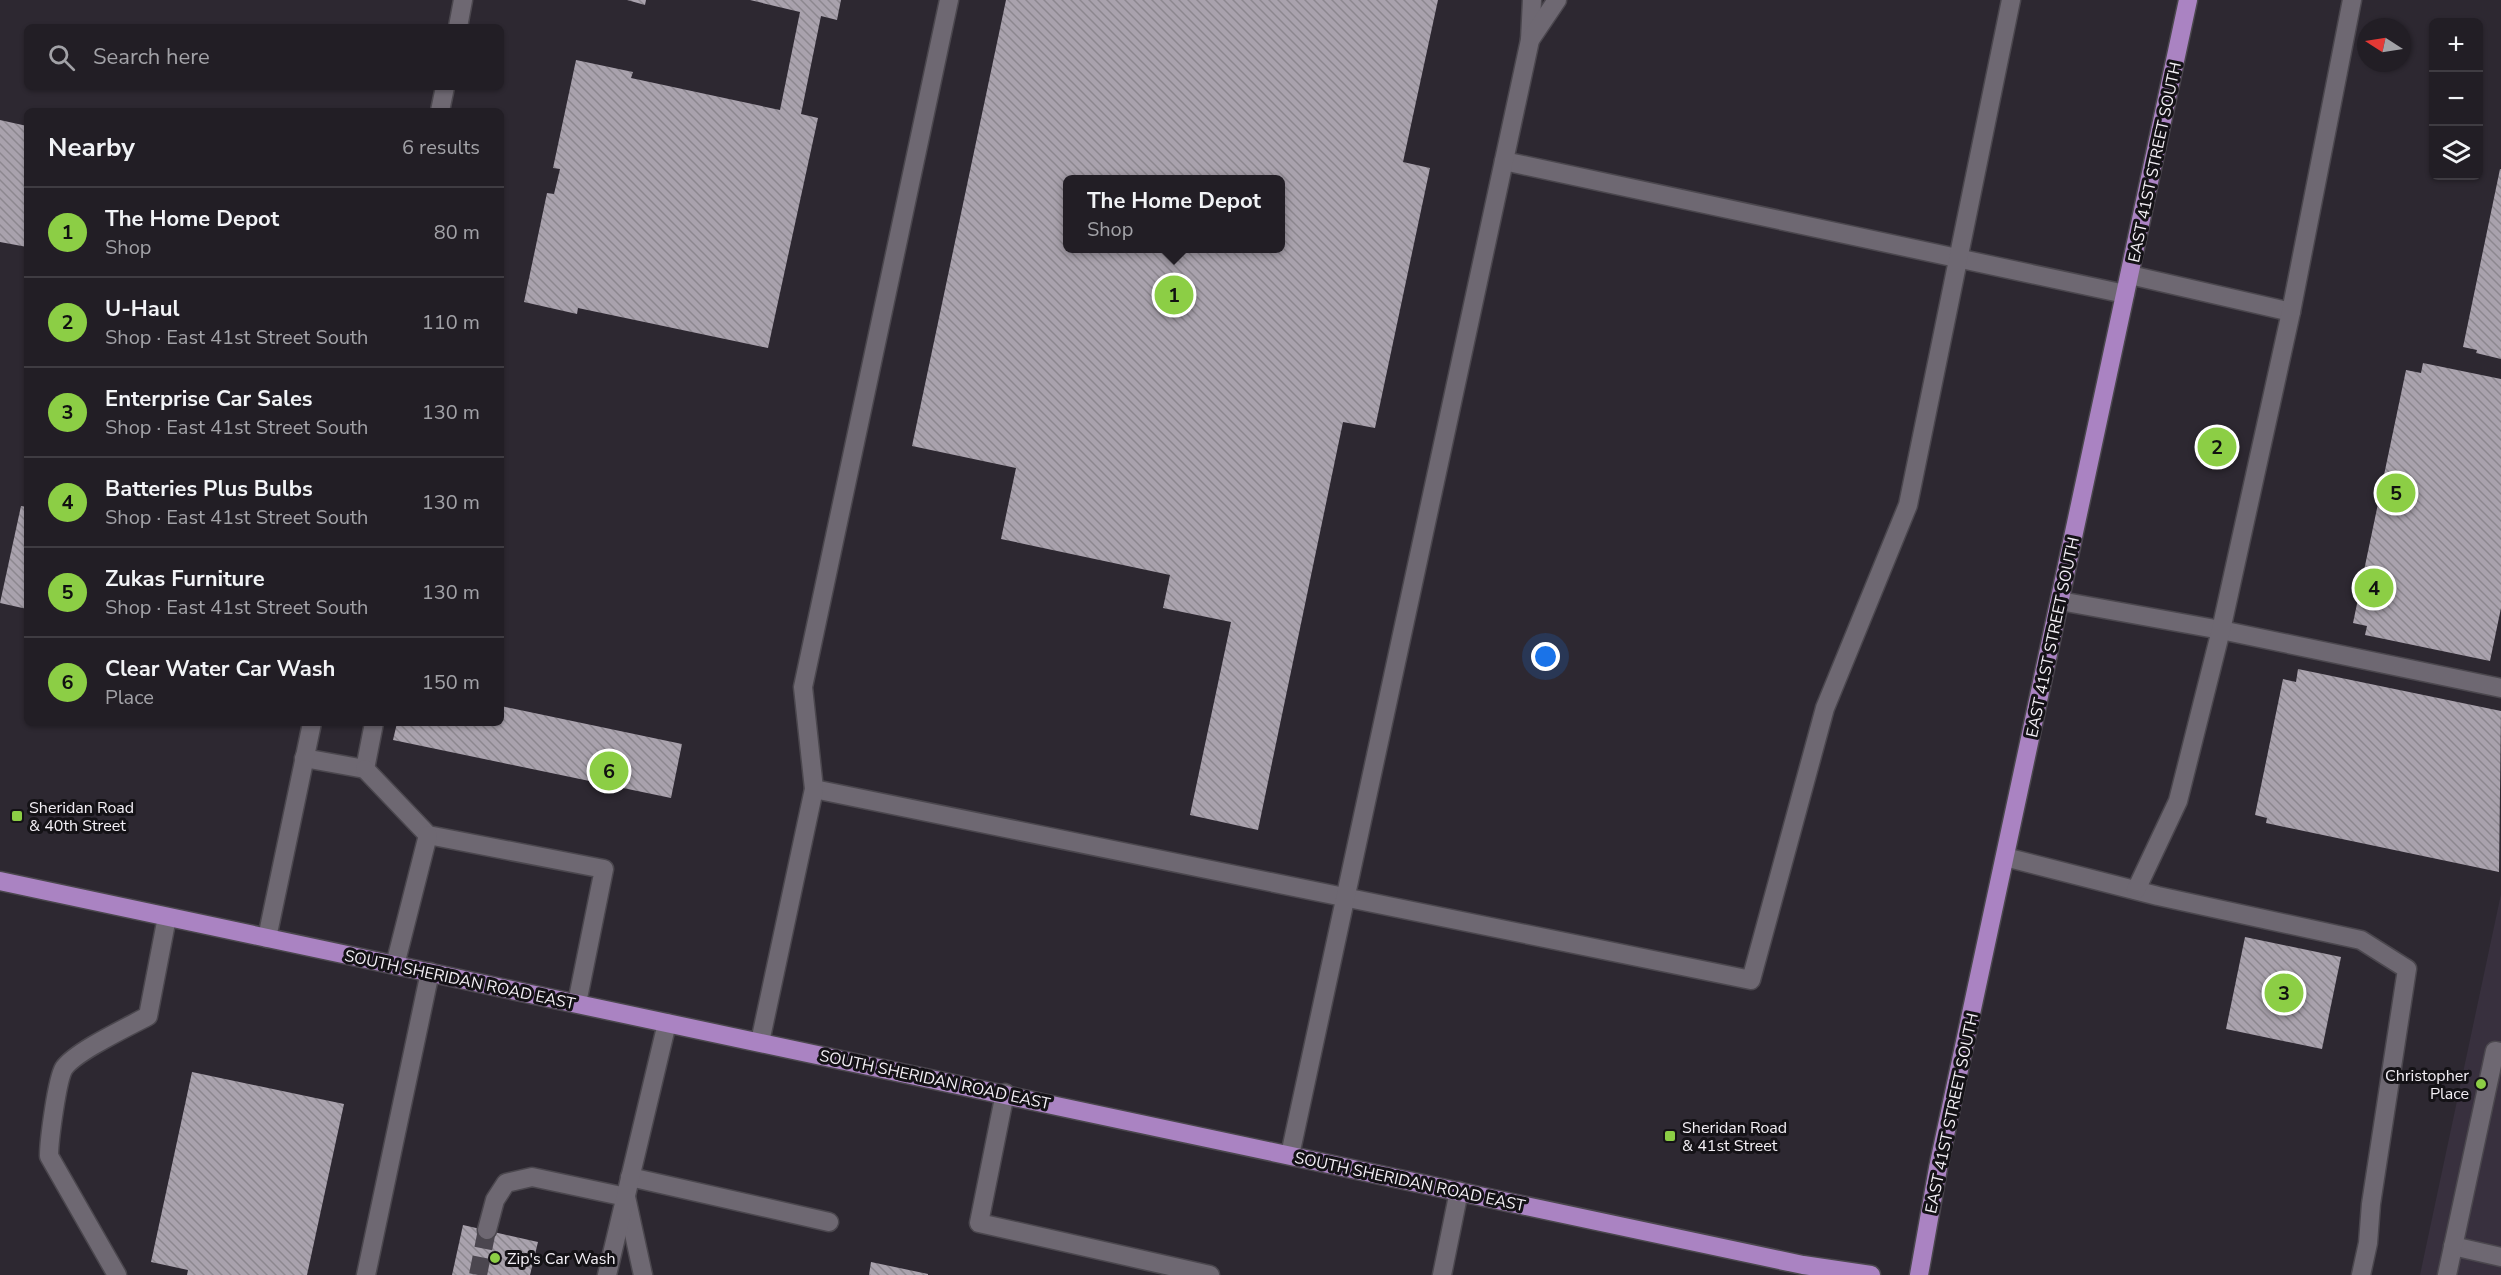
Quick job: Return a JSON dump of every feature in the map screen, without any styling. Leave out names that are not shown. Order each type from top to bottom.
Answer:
[{"type":"main road","name":"EAST 41ST STREET SOUTH","points":[[1919,1275],[1938,1168],[2188,0]]},
{"type":"main road","name":"SOUTH SHERIDAN ROAD EAST","points":[[0,881],[1005,1093],[1803,1265],[1871,1275]]},
{"type":"street","points":[[459,24],[464,0]]},
{"type":"street","points":[[760,1042],[814,789],[803,687],[949,0]]},
{"type":"street","points":[[1290,1155],[1530,40],[1532,0]]},
{"type":"street","points":[[1530,40],[1557,0]]},
{"type":"street","points":[[814,789],[1752,980],[1825,708],[1908,505],[2011,0]]},
{"type":"street","points":[[2136,890],[2178,801],[2221,630],[2291,312],[2352,0]]},
{"type":"street","points":[[441,108],[444,90]]},
{"type":"street","points":[[1504,161],[2125,294]]},
{"type":"street","points":[[2130,275],[2291,312]]},
{"type":"street","points":[[2060,601],[2221,630],[2501,688]]},
{"type":"street","points":[[267,938],[311,726]]},
{"type":"street","points":[[364,770],[373,726]]},
{"type":"street","points":[[304,758],[364,770],[428,835],[604,869],[577,1003]]},
{"type":"street","points":[[395,965],[428,835]]},
{"type":"street","points":[[2005,857],[2136,890],[2361,940],[2407,969],[2371,1204],[2368,1243],[2361,1275]]},
{"type":"street","points":[[117,1275],[49,1156],[48,1138],[64,1068],[82,1053],[148,1016],[167,917]]},
{"type":"street","points":[[366,1275],[430,972]]},
{"type":"street","points":[[607,1275],[667,1023]]},
{"type":"street","points":[[2447,1275],[2498,1052]]},
{"type":"street","points":[[1005,1093],[979,1223],[1210,1275]]},
{"type":"street","points":[[487,1230],[495,1200],[506,1183],[532,1178],[626,1197]]},
{"type":"street","points":[[630,1178],[829,1222]]},
{"type":"street","points":[[1442,1275],[1459,1191]]},
{"type":"street","points":[[626,1197],[643,1275]]},
{"type":"street","points":[[2452,1246],[2501,1257]]},
{"type":"shaded area","name":"Christopher Place","points":[[2501,894],[2501,1275],[2420,1275]]},
{"type":"building","points":[[627,0],[646,0],[645,5]]},
{"type":"building","points":[[750,0],[841,0],[837,20],[821,16],[801,114],[818,118],[768,348],[578,308],[577,314],[524,302],[547,193],[554,194],[560,169],[553,168],[576,60],[633,72],[631,78],[780,110],[800,12]]},
{"type":"building","points":[[1006,0],[1438,0],[1403,162],[1430,168],[1375,428],[1343,422],[1258,830],[1190,815],[1231,622],[1163,608],[1170,575],[1001,539],[1016,468],[912,446]]},
{"type":"building","points":[[0,120],[24,125],[24,246],[0,242]]},
{"type":"building","points":[[2500,169],[2501,359],[2476,353],[2477,350],[2463,347]]},
{"type":"building","points":[[2423,363],[2501,379],[2501,608],[2490,661],[2365,635],[2367,626],[2353,623],[2406,370],[2421,373]]},
{"type":"building","points":[[21,506],[24,506],[24,608],[0,603]]},
{"type":"building","points":[[2298,669],[2501,711],[2499,872],[2266,823],[2267,818],[2255,815],[2283,679],[2296,682]]},
{"type":"building","points":[[504,707],[682,744],[671,798],[393,740],[396,726],[504,726]]},
{"type":"building","points":[[2245,937],[2341,957],[2322,1049],[2226,1029]]},
{"type":"building","points":[[192,1072],[344,1104],[307,1275],[187,1275],[188,1270],[151,1262]]},
{"type":"building","name":"Zip's Car Wash","points":[[463,1225],[538,1242],[530,1275],[452,1275]]},
{"type":"building","points":[[871,1262],[928,1274],[928,1275],[869,1275]]},
{"type":"tunnel","points":[[478,1275],[487,1230]]},
{"type":"place","name":"The Home Depot","points":[[1174,295]]},
{"type":"place","name":"U-Haul","points":[[2217,447]]},
{"type":"place","name":"Zukas Furniture","points":[[2396,493]]},
{"type":"place","name":"Batteries Plus Bulbs","points":[[2374,588]]},
{"type":"place","name":"Clear Water Car Wash","points":[[609,771]]},
{"type":"place","name":"Sheridan Road & 40th Street","points":[[17,816]]},
{"type":"place","name":"Enterprise Car Sales","points":[[2284,993]]},
{"type":"place","name":"Christopher Place","points":[[2481,1084]]},
{"type":"place","name":"Sheridan Road & 41st Street","points":[[1670,1136]]},
{"type":"place","name":"Zip's Car Wash","points":[[495,1258]]}]
